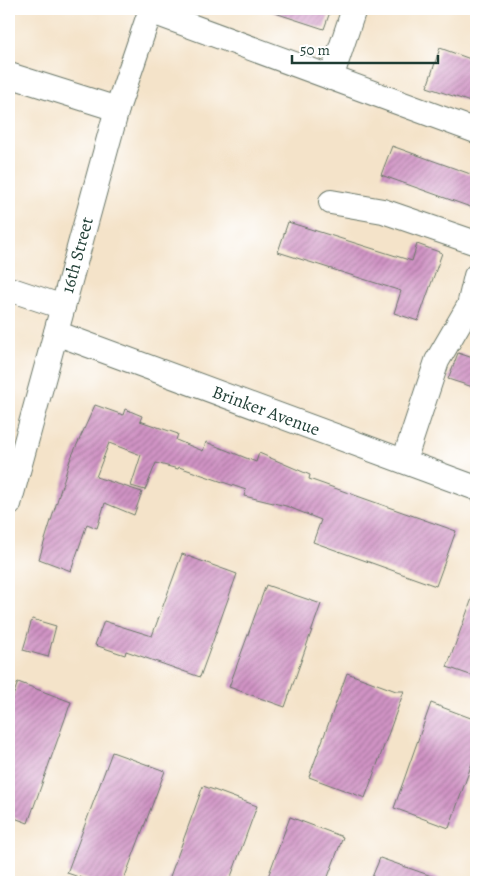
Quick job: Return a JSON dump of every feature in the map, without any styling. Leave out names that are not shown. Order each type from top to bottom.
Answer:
[{"type":"street","points":[[331,78],[354,9]]},
{"type":"street","points":[[151,10],[476,131]]},
{"type":"street","name":"16th Street","points":[[9,504],[117,109],[151,10]]},
{"type":"street","points":[[9,75],[117,109]]},
{"type":"street","points":[[331,202],[383,211],[476,243]]},
{"type":"street","points":[[404,461],[437,361],[469,306],[476,276]]},
{"type":"street","points":[[9,290],[63,307]]},
{"type":"street","name":"Brinker Avenue","points":[[56,332],[476,488]]},
{"type":"building","points":[[273,9],[331,9],[324,29],[272,12]]},
{"type":"building","points":[[440,48],[476,61],[476,104],[427,87]]},
{"type":"building","points":[[392,146],[476,176],[476,209],[381,175]]},
{"type":"building","points":[[288,222],[412,261],[417,244],[442,253],[418,321],[394,313],[401,291],[278,252]]},
{"type":"building","points":[[458,353],[476,359],[476,388],[448,379]]},
{"type":"building","points":[[95,405],[123,415],[125,409],[142,416],[140,421],[178,434],[176,440],[203,451],[206,442],[256,462],[259,453],[310,475],[309,479],[456,531],[436,586],[313,542],[321,520],[286,506],[244,496],[246,490],[179,467],[178,469],[156,463],[145,490],[131,486],[141,455],[109,443],[96,477],[142,492],[134,515],[105,503],[97,528],[87,524],[71,571],[39,559],[70,460]]},
{"type":"building","points":[[182,554],[237,574],[200,677],[126,651],[125,655],[95,645],[104,621],[152,636]]},
{"type":"building","points":[[266,585],[321,604],[285,707],[229,687]]},
{"type":"building","points":[[474,593],[476,593],[476,677],[447,667]]},
{"type":"building","points":[[32,619],[56,626],[48,657],[23,650]]},
{"type":"building","points":[[347,673],[396,691],[404,691],[365,798],[309,777]]},
{"type":"building","points":[[18,682],[71,702],[28,823],[9,816],[9,707]]},
{"type":"building","points":[[431,703],[476,720],[476,752],[449,828],[394,808]]},
{"type":"building","points":[[112,752],[165,771],[123,882],[94,882],[67,873]]},
{"type":"building","points":[[203,786],[257,806],[229,882],[168,882]]},
{"type":"building","points":[[290,817],[343,837],[326,882],[266,882]]},
{"type":"building","points":[[380,858],[443,880],[442,882],[370,882]]}]
